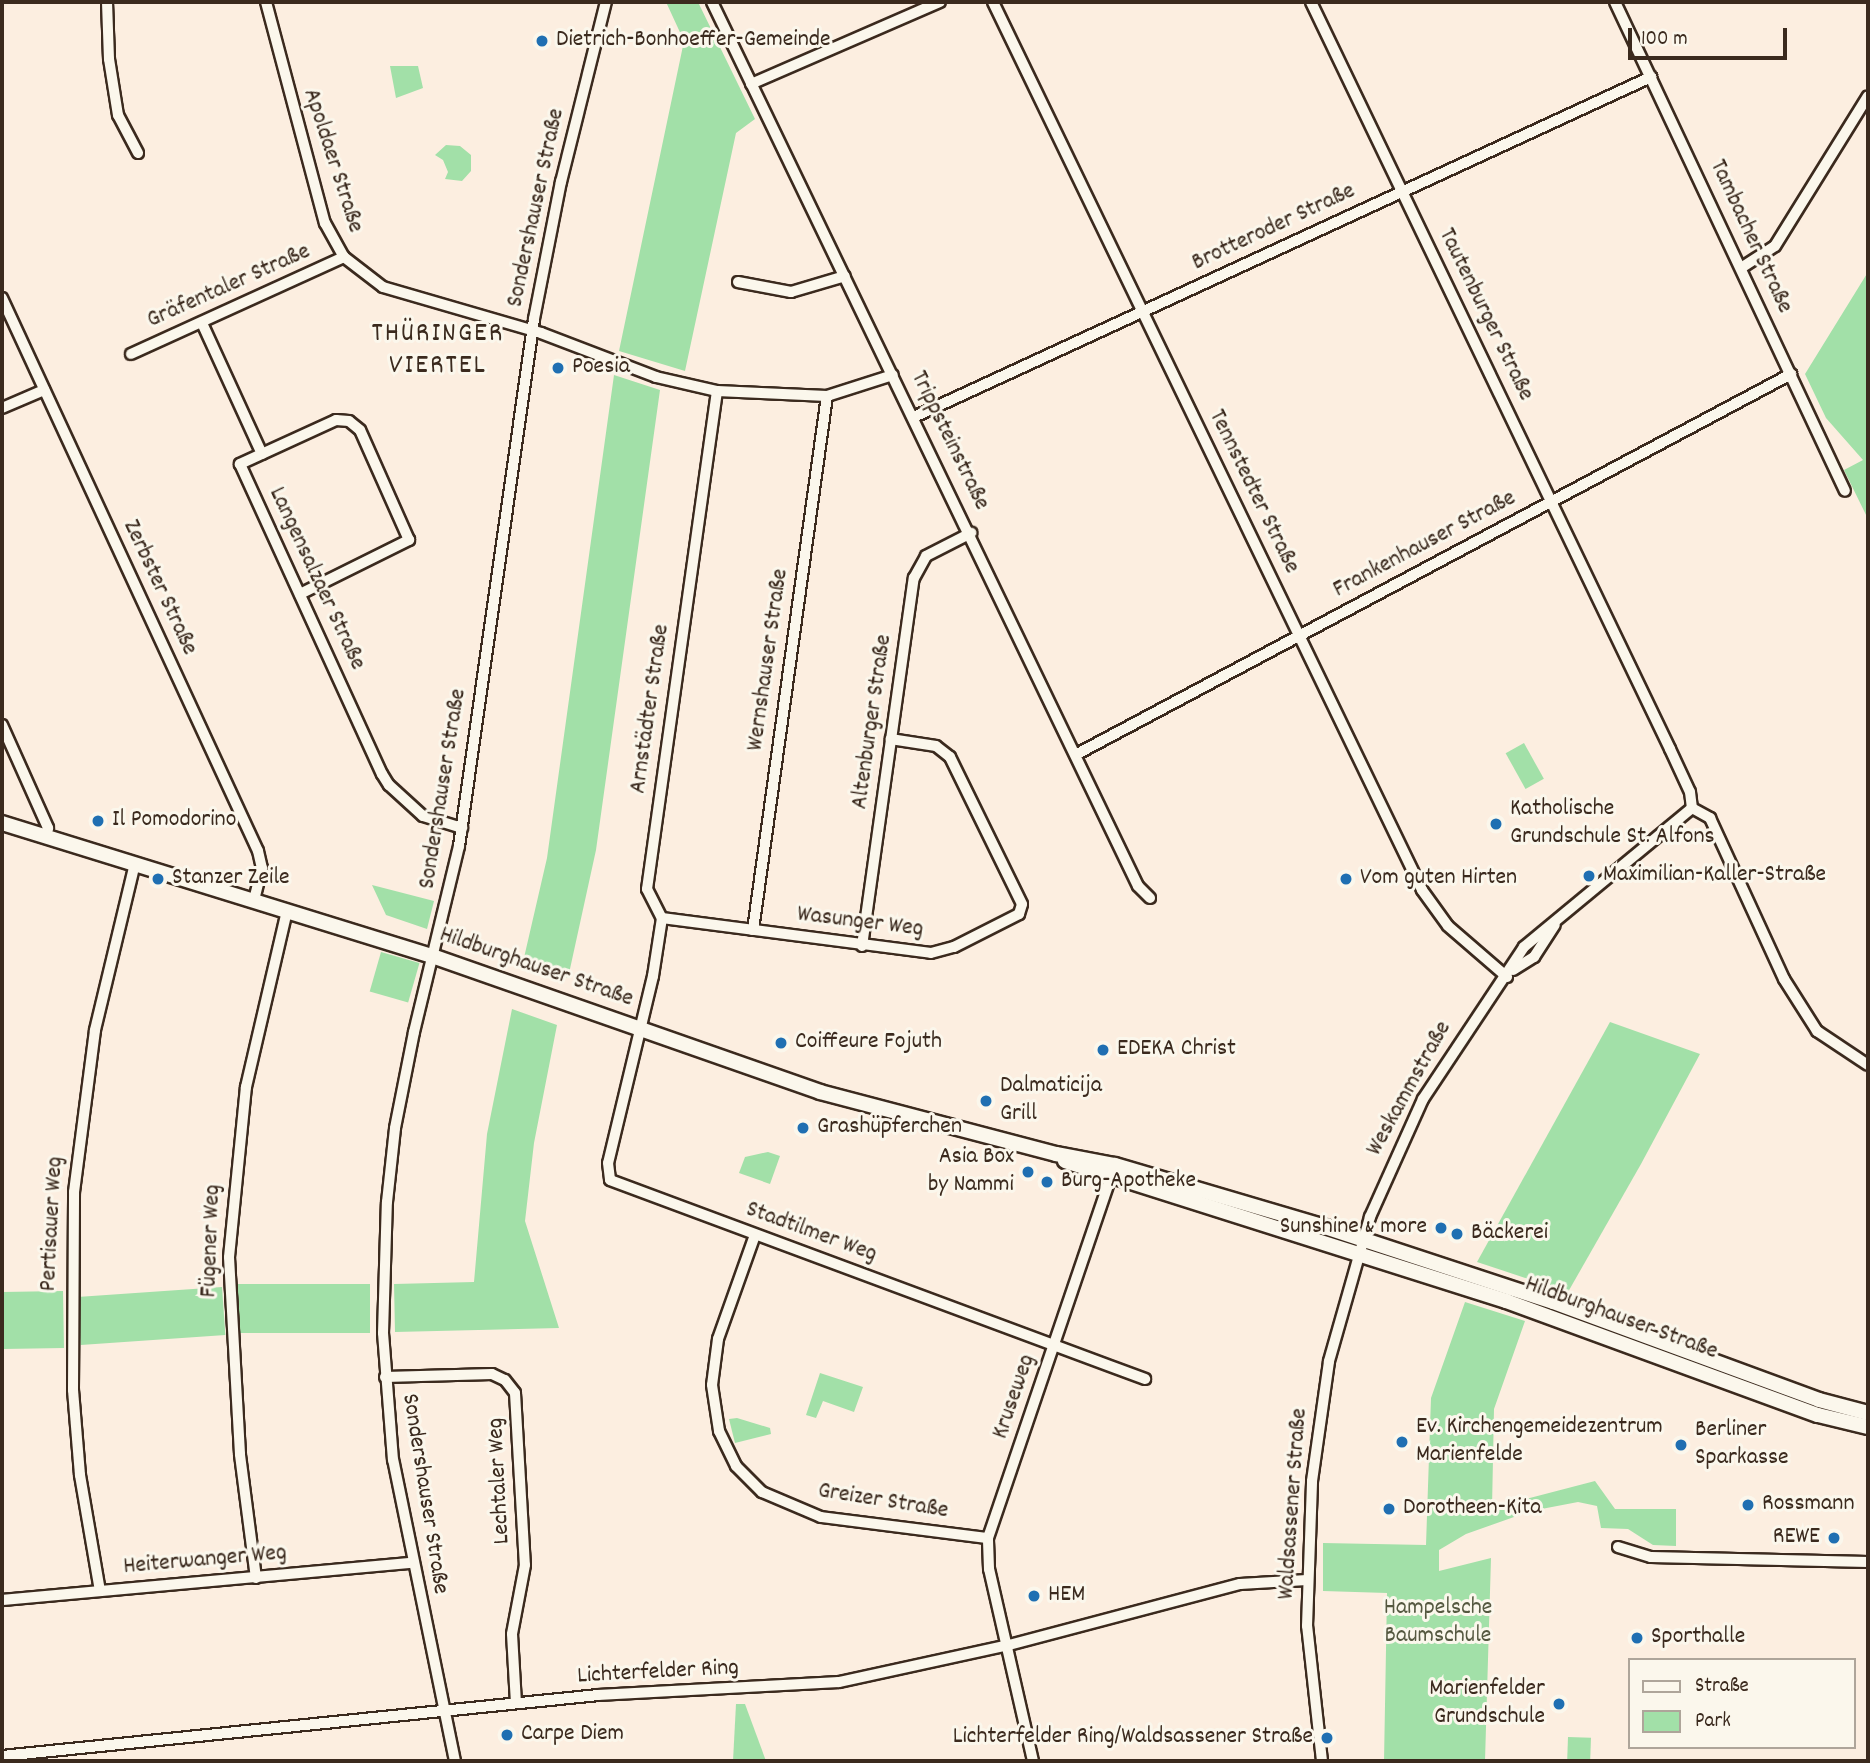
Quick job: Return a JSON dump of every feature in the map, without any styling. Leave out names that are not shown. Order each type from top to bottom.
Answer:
[{"type":"main road","name":"Hildburghauser Straße","points":[[2,823],[432,956],[820,1092],[1056,1154],[1069,1164],[1113,1171],[1553,1302],[1819,1400],[1868,1413]]},
{"type":"main road","name":"Hildburghauser Straße","points":[[1360,1246],[1818,1415],[1868,1427]]},
{"type":"street","points":[[107,2],[108,55],[118,116],[138,153]]},
{"type":"street","name":"Apoldaer Straße","points":[[266,2],[321,209],[344,257],[371,280],[396,293],[532,330],[631,369],[717,391],[764,397],[827,396],[893,375]]},
{"type":"street","name":"Sondershauser Straße","points":[[455,1761],[412,1563],[393,1460],[385,1377],[384,1244],[391,1162],[432,956],[462,828],[532,330],[561,182],[606,2]]},
{"type":"street","name":"Trippsteinstraße","points":[[712,2],[971,533],[1139,886],[1150,898]]},
{"type":"street","points":[[751,84],[940,2]]},
{"type":"street","name":"Tennstedter Straße","points":[[993,2],[1422,890],[1448,926],[1510,974]]},
{"type":"street","name":"Tautenburger Straße","points":[[1311,2],[1688,788],[1692,808]]},
{"type":"street","name":"Tambacher Straße","points":[[1615,2],[1845,491]]},
{"type":"street","name":"Brotteroder Straße","points":[[914,417],[1651,77]]},
{"type":"street","points":[[1741,268],[1775,246],[1868,96]]},
{"type":"street","name":"Gräfentaler Straße","points":[[131,354],[344,257]]},
{"type":"street","points":[[738,282],[791,292],[845,276]]},
{"type":"street","name":"Zerbster Straße","points":[[2,298],[258,851],[262,868],[254,899]]},
{"type":"street","name":"Langensalzaer Straße","points":[[202,323],[262,454],[240,464],[389,786],[423,816],[462,828]]},
{"type":"street","name":"Frankenhauser Straße","points":[[1077,754],[1791,373]]},
{"type":"street","points":[[2,408],[44,390]]},
{"type":"street","name":"Arnstädter Straße","points":[[662,918],[647,889],[717,391]]},
{"type":"street","name":"Wernshauser Straße","points":[[753,930],[827,396]]},
{"type":"street","points":[[262,454],[336,420],[349,421],[360,430],[409,536],[407,544],[299,594]]},
{"type":"street","name":"Altenburger Straße","points":[[862,946],[916,570],[932,552],[971,533]]},
{"type":"street","points":[[2,725],[48,828],[46,836]]},
{"type":"street","name":"Wasunger Weg","points":[[662,918],[919,953],[943,951],[1019,914],[1023,907],[950,757],[936,746],[891,739]]},
{"type":"street","points":[[1692,808],[1710,818],[1770,951],[1804,1012],[1826,1040],[1868,1065]]},
{"type":"street","name":"Weskammstraße","points":[[1360,1246],[1393,1157],[1423,1099],[1455,1046],[1510,974],[1524,947],[1692,808]]},
{"type":"street","name":"Pertisauer Weg","points":[[100,1591],[80,1475],[73,1390],[74,1192],[95,1030],[135,864]]},
{"type":"street","name":"Fügener Weg","points":[[256,1577],[240,1454],[229,1257],[244,1101],[287,911]]},
{"type":"street","points":[[639,1029],[662,918]]},
{"type":"street","name":"Stadtilmer Weg","points":[[639,1029],[608,1163],[610,1180],[1145,1379]]},
{"type":"street","name":"Kruseweg","points":[[1033,1761],[1009,1645],[989,1569],[988,1538],[1113,1171]]},
{"type":"street","name":"Greizer Straße","points":[[755,1235],[718,1339],[712,1385],[719,1432],[736,1466],[762,1492],[821,1517],[988,1538]]},
{"type":"street","name":"Waldsassener Straße","points":[[1322,1761],[1308,1651],[1307,1580],[1320,1418],[1360,1246]]},
{"type":"street","name":"Lechtaler Weg","points":[[385,1377],[492,1374],[502,1377],[515,1393],[525,1565],[512,1634],[516,1703]]},
{"type":"street","points":[[1618,1547],[1651,1557],[1868,1562]]},
{"type":"street","name":"Heiterwanger Weg","points":[[2,1600],[412,1563]]},
{"type":"street","name":"Lichterfelder Ring","points":[[2,1756],[638,1692],[796,1687],[1009,1645],[1240,1584],[1307,1580]]},
{"type":"green space","points":[[666,2],[698,2],[755,119],[736,133],[685,371],[619,351],[684,41]]},
{"type":"green space","points":[[390,66],[418,66],[423,88],[396,98]]},
{"type":"green space","points":[[446,145],[460,146],[471,155],[471,171],[462,181],[445,179],[448,172],[443,160],[435,155]]},
{"type":"green space","points":[[1868,272],[1868,519],[1844,470],[1863,460],[1826,418],[1805,374]]},
{"type":"green space","points":[[614,375],[660,390],[596,850],[568,978],[523,962],[547,858]]},
{"type":"green space","points":[[1524,743],[1544,779],[1526,789],[1506,753]]},
{"type":"green space","points":[[372,885],[434,901],[427,929],[386,915]]},
{"type":"green space","points":[[381,952],[419,963],[408,1002],[370,991]]},
{"type":"green space","points":[[512,1009],[557,1025],[534,1143],[525,1221],[559,1328],[395,1332],[394,1284],[474,1282],[487,1134]]},
{"type":"green space","points":[[1610,1022],[1700,1054],[1641,1164],[1568,1292],[1477,1262]]},
{"type":"green space","points":[[768,1152],[780,1156],[770,1184],[739,1173],[745,1157]]},
{"type":"green space","points":[[237,1284],[370,1284],[370,1333],[237,1333]]},
{"type":"green space","points":[[222,1287],[225,1335],[81,1345],[77,1297]]},
{"type":"green space","points":[[63,1291],[64,1348],[3,1349],[2,1292]]},
{"type":"green space","name":"Hampelsche Baumschule","points":[[1465,1302],[1525,1321],[1494,1409],[1492,1508],[1595,1481],[1615,1509],[1676,1509],[1676,1546],[1653,1545],[1628,1529],[1601,1528],[1597,1506],[1578,1502],[1531,1511],[1466,1534],[1439,1550],[1439,1571],[1491,1558],[1485,1761],[1384,1761],[1387,1593],[1323,1591],[1323,1543],[1426,1545],[1431,1398]]},
{"type":"green space","points":[[820,1373],[863,1387],[854,1412],[823,1401],[816,1418],[806,1415]]},
{"type":"green space","points":[[737,1418],[770,1428],[771,1434],[735,1443],[729,1419]]},
{"type":"green space","points":[[736,1704],[745,1704],[766,1761],[733,1761]]},
{"type":"green space","points":[[1568,1737],[1591,1738],[1590,1761],[1567,1761]]},
{"type":"place","name":"Dietrich-Bonhoeffer-Gemeinde","points":[[542,41]]},
{"type":"place","name":"Poesia","points":[[558,368]]},
{"type":"place","name":"Il Pomodorino","points":[[98,821]]},
{"type":"place","name":"Katholische Grundschule St. Alfons","points":[[1496,824]]},
{"type":"place","name":"Maximilian-Kaller-Straße","points":[[1589,876]]},
{"type":"place","name":"Stanzer Zeile","points":[[158,879]]},
{"type":"place","name":"Vom guten Hirten","points":[[1346,879]]},
{"type":"place","name":"Coiffeure Fojuth","points":[[781,1043]]},
{"type":"place","name":"EDEKA Christ","points":[[1103,1050]]},
{"type":"place","name":"Dalmaticija Grill","points":[[986,1101]]},
{"type":"place","name":"Grashüpferchen","points":[[803,1128]]},
{"type":"place","name":"Asia Box by Nammi","points":[[1028,1172]]},
{"type":"place","name":"Burg-Apotheke","points":[[1047,1182]]},
{"type":"place","name":"Sunshine & more","points":[[1441,1228]]},
{"type":"place","name":"Bäckerei","points":[[1457,1234]]},
{"type":"place","name":"Ev. Kirchengemeidezentrum Marienfelde","points":[[1402,1442]]},
{"type":"place","name":"Berliner Sparkasse","points":[[1681,1445]]},
{"type":"place","name":"Rossmann","points":[[1748,1505]]},
{"type":"place","name":"Dorotheen-Kita","points":[[1389,1509]]},
{"type":"place","name":"REWE","points":[[1834,1538]]},
{"type":"place","name":"HEM","points":[[1034,1596]]},
{"type":"place","name":"Sporthalle","points":[[1637,1638]]},
{"type":"place","name":"Marienfelder Grundschule","points":[[1559,1704]]},
{"type":"place","name":"Carpe Diem","points":[[507,1735]]},
{"type":"place","name":"Lichterfelder Ring/Waldsassener Straße","points":[[1327,1738]]},
{"type":"district","name":"THÜRINGER VIERTEL","points":[[438,351]]}]
